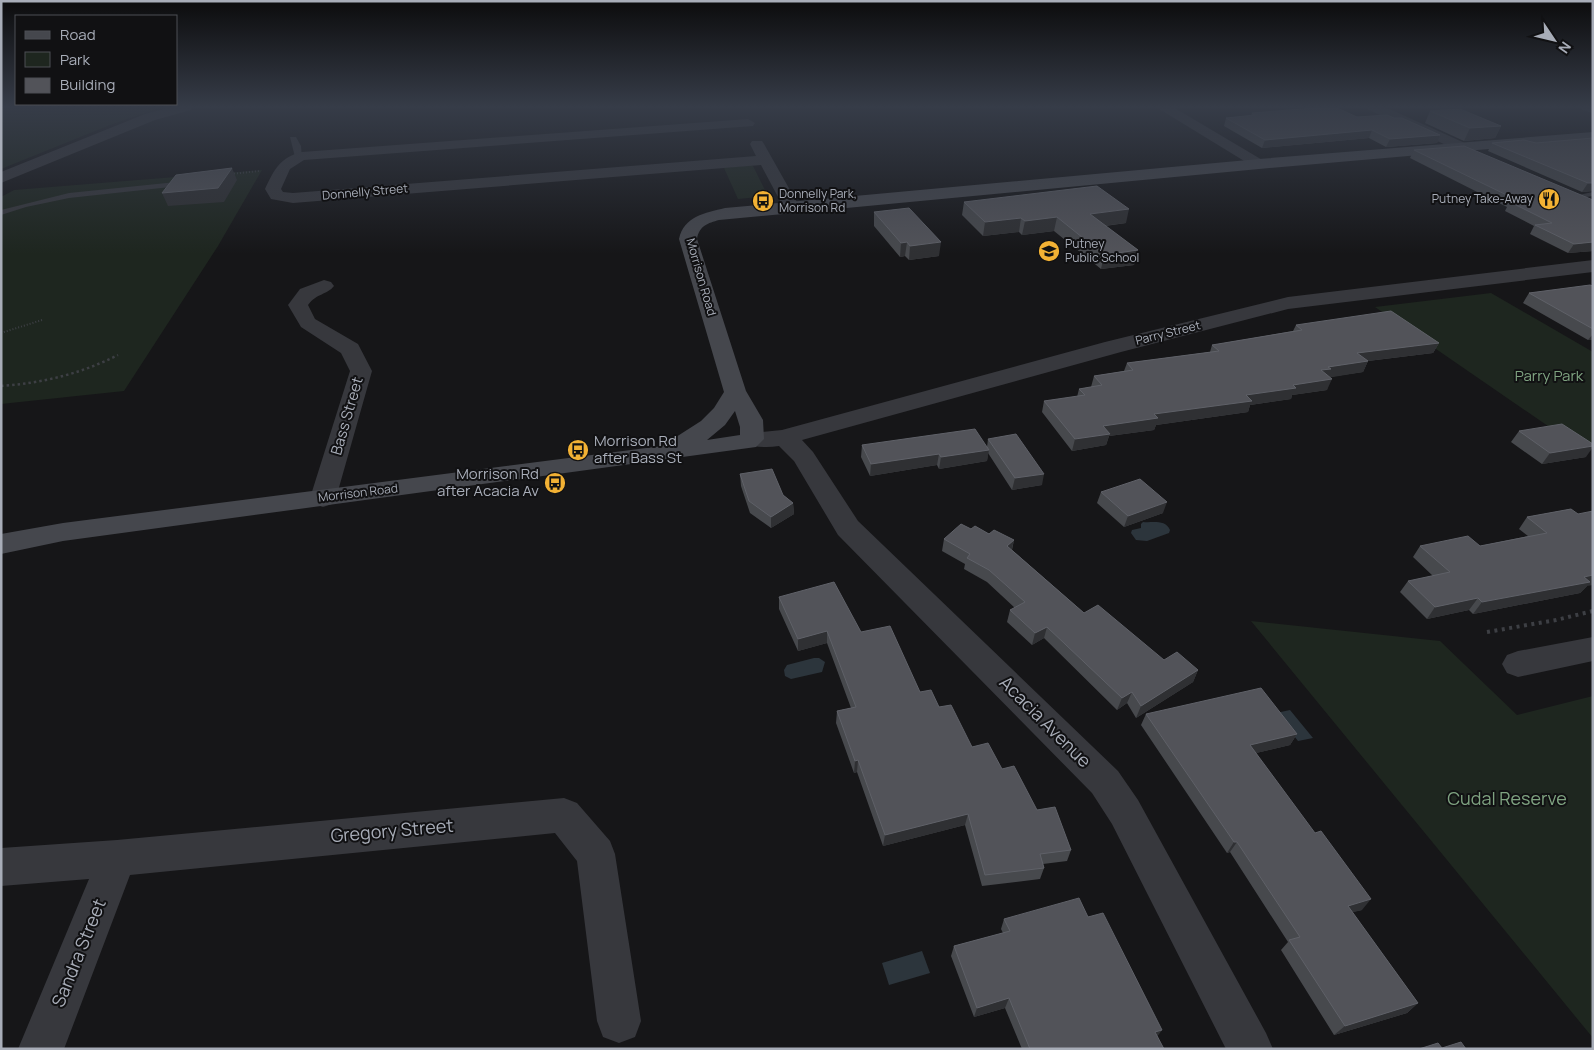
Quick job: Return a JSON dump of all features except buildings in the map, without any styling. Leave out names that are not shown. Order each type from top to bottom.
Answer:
[{"type":"street","points":[[1,178],[55,156]]},
{"type":"street","points":[[301,157],[314,156]]},
{"type":"street","points":[[763,156],[791,206]]},
{"type":"street","points":[[1246,156],[1259,164]]},
{"type":"street","name":"Morrison Road","points":[[768,438],[754,432],[743,402],[735,392],[692,252],[688,233],[697,222],[725,213],[791,206],[1355,156]]},
{"type":"street","points":[[1482,156],[1489,159]]},
{"type":"street","name":"Donnelly Street","points":[[301,157],[285,163],[273,189],[277,196],[294,198],[765,160]]},
{"type":"street","points":[[1556,189],[1593,205]]},
{"type":"street","name":"Parry Street","points":[[768,438],[1288,303],[1593,266]]},
{"type":"street","name":"Bass Street","points":[[323,498],[361,371],[350,349],[308,323],[301,313],[298,305],[308,293],[324,286]]},
{"type":"street","points":[[659,455],[696,437],[715,423],[722,416],[735,392]]},
{"type":"street","name":"Morrison Road","points":[[1,544],[54,533],[659,455],[741,444],[768,438]]},
{"type":"street","name":"Acacia Avenue","points":[[768,438],[804,457],[848,528],[1105,782],[1125,812],[1250,1049]]},
{"type":"street","points":[[1518,664],[1593,649]]},
{"type":"street","name":"Gregory Street","points":[[1,866],[117,858],[564,815],[596,854],[619,1021]]},
{"type":"street","name":"Sandra Street","points":[[41,1049],[117,858]]},
{"type":"lane","points":[[1,213],[80,194],[207,181]]},
{"type":"lane","points":[[1573,196],[1593,194]]},
{"type":"path","points":[[207,181],[216,176],[263,171]]},
{"type":"path","points":[[1,333],[42,320]]},
{"type":"path","points":[[1,386],[54,381],[88,370],[118,355]]},
{"type":"path","points":[[1487,632],[1556,620],[1593,611]]},
{"type":"green space","points":[[1,156],[33,156],[1,169]]},
{"type":"green space","points":[[753,166],[768,196],[738,199],[724,168]]},
{"type":"green space","points":[[262,170],[218,246],[124,391],[1,404],[1,197],[14,190]]},
{"type":"green space","name":"Parry Park","points":[[1491,293],[1593,352],[1593,447],[1574,444],[1375,307]]},
{"type":"green space","name":"Cudal Reserve","points":[[1251,621],[1440,641],[1517,715],[1593,696],[1593,1038]]},
{"type":"shaded area","points":[[1143,522],[1165,524],[1170,530],[1169,533],[1147,541],[1136,540],[1131,533],[1132,530],[1141,528]]},
{"type":"shaded area","points":[[819,658],[825,662],[822,672],[791,679],[785,676],[784,670],[787,665]]},
{"type":"shaded area","points":[[1290,710],[1313,738],[1298,741],[1276,713]]},
{"type":"shaded area","points":[[922,951],[930,973],[889,985],[882,963]]},
{"type":"place","name":"Putney Take-Away","points":[[1549,199]]},
{"type":"place","name":"Donnelly Park, Morrison Rd","points":[[763,201]]},
{"type":"place","name":"Putney Public School","points":[[1049,251]]},
{"type":"place","name":"Morrison Rd after Bass St","points":[[578,450]]},
{"type":"place","name":"Morrison Rd after Acacia Av","points":[[555,483]]}]
